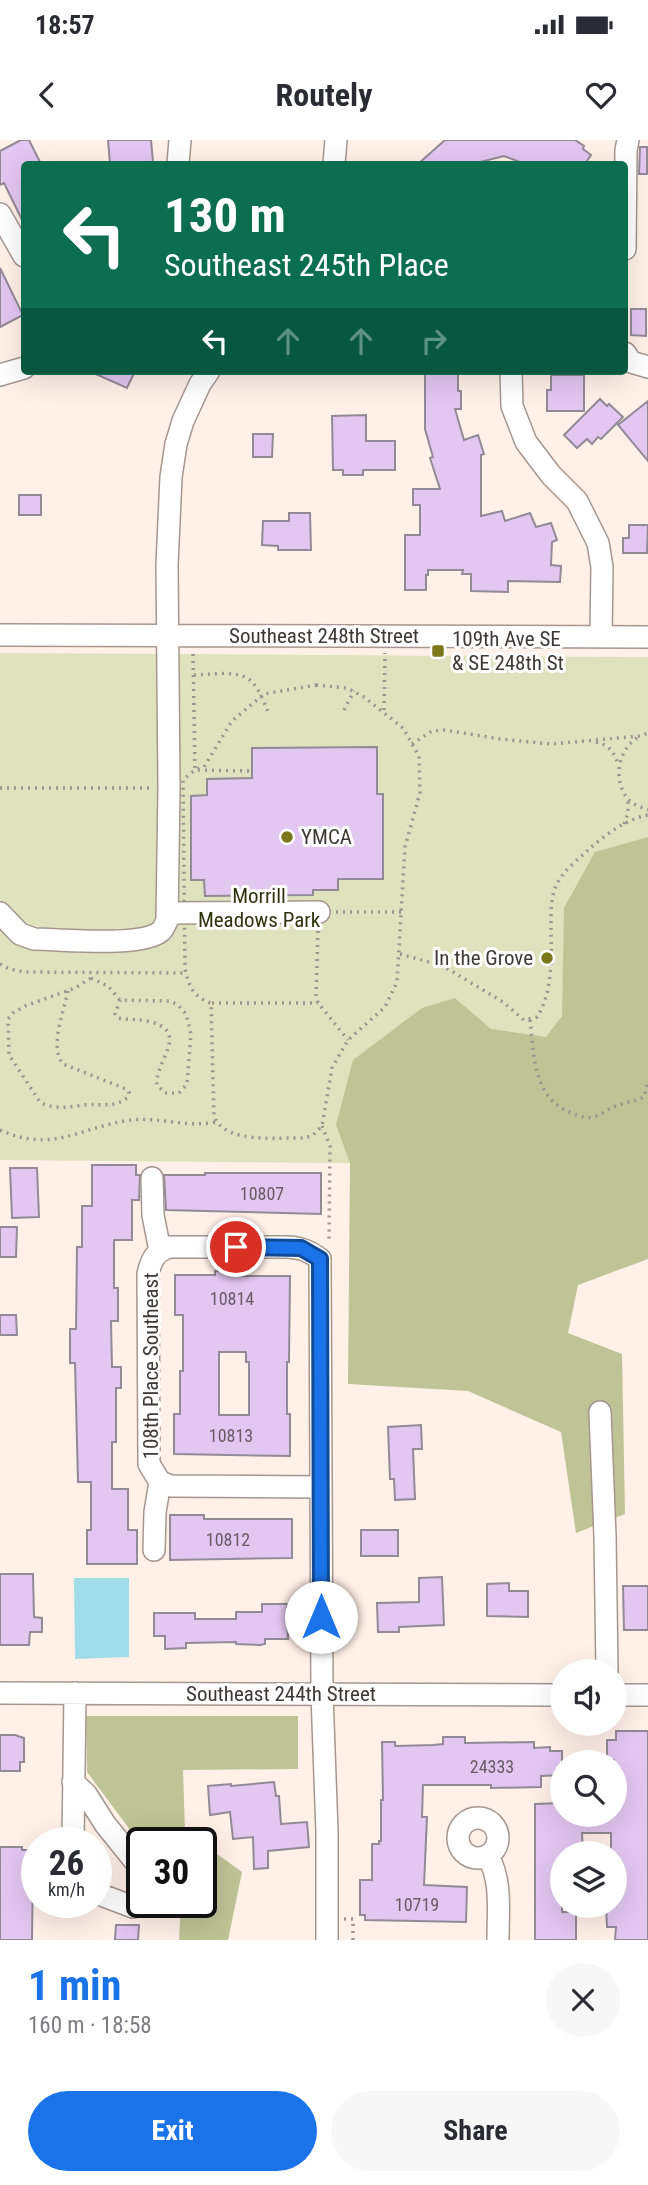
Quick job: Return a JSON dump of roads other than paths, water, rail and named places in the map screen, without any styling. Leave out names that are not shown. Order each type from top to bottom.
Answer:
[{"type":"street","points":[[178,161],[180,140]]},
{"type":"street","points":[[334,161],[336,140]]},
{"type":"street","points":[[626,161],[628,140]]},
{"type":"street","points":[[0,214],[21,251]]},
{"type":"street","points":[[628,358],[631,362],[648,367]]},
{"type":"street","points":[[0,374],[21,369]]},
{"type":"street","points":[[0,913],[20,934],[34,939],[131,941],[161,931],[167,921],[167,565],[173,460],[183,421],[206,375]]},
{"type":"street","points":[[512,375],[512,406],[526,442],[551,475],[577,500],[598,543],[602,567],[601,637]]},
{"type":"street","name":"Southeast 248th Street","points":[[0,635],[648,638]]},
{"type":"street","points":[[167,913],[319,912]]},
{"type":"street","points":[[152,1178],[153,1215],[160,1251],[169,1247],[288,1247],[301,1248],[320,1259],[322,1694],[327,1832],[327,1940]]},
{"type":"street","name":"108th Place Southeast","points":[[160,1251],[151,1261],[148,1274],[149,1464],[160,1482]]},
{"type":"street","points":[[600,1412],[607,1659]]},
{"type":"street","points":[[154,1550],[155,1512],[160,1482],[171,1486],[320,1487]]},
{"type":"street","name":"Southeast 244th Street","points":[[0,1693],[550,1695]]},
{"type":"street","points":[[73,1827],[75,1693]]},
{"type":"street","points":[[627,1695],[648,1695]]},
{"type":"street","points":[[73,1782],[86,1794],[126,1850]]},
{"type":"street","points":[[488,1856],[495,1868],[498,1887],[498,1940]]},
{"type":"water","points":[[74,1578],[129,1578],[129,1657],[75,1659]]},
{"type":"place","name":"109th Ave SE & SE 248th St","points":[[438,651]]},
{"type":"place","name":"YMCA","points":[[287,837]]},
{"type":"place","name":"In the Grove","points":[[547,958]]},
{"type":"park label","name":"Morrill Meadows Park","points":[[259,908]]}]
